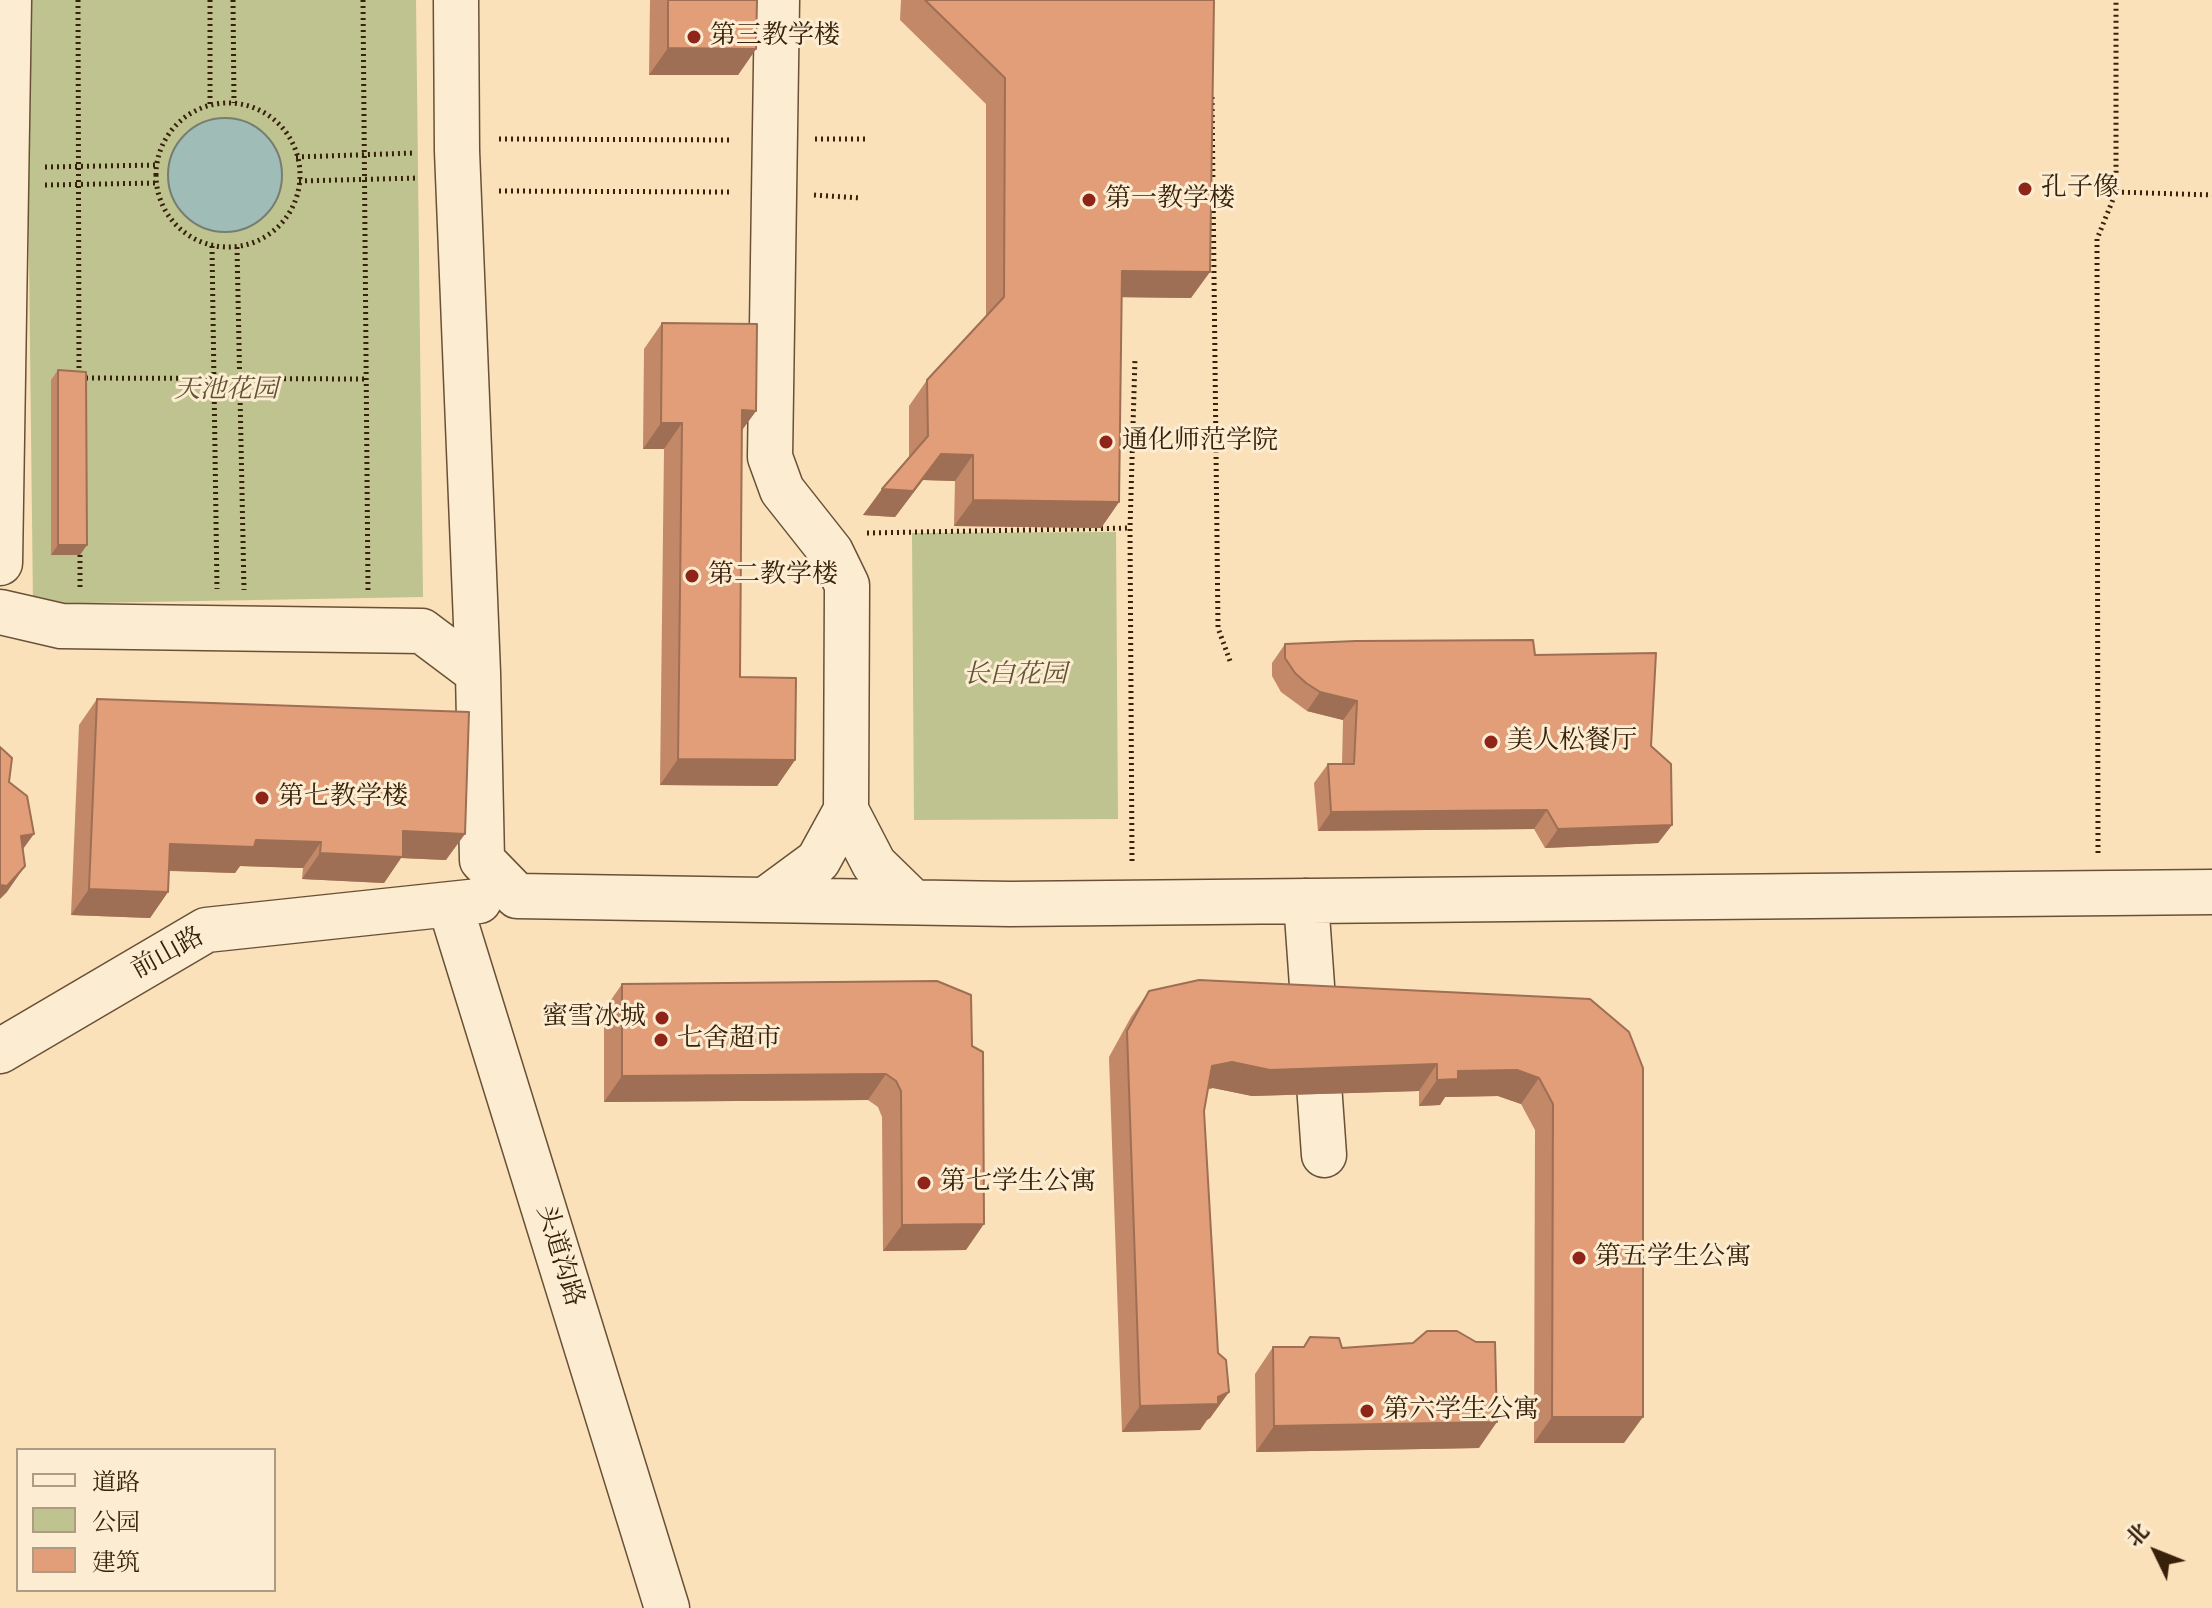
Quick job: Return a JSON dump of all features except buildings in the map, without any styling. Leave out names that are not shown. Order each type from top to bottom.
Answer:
[{"type":"street","points":[[9,0],[0,562],[15,615],[61,626],[422,631],[478,673]]},
{"type":"street","points":[[456,0],[457,151],[478,673],[482,860],[517,896]]},
{"type":"street","points":[[777,0],[770,457],[782,490],[831,552],[847,585],[846,810],[874,864],[913,902]]},
{"type":"street","points":[[422,631],[475,588]]},
{"type":"street","points":[[765,900],[818,861],[846,810]]},
{"type":"street","name":"前山路","points":[[0,1051],[206,930],[517,896],[1010,904],[2212,892]]},
{"type":"street","points":[[1306,901],[1324,1155]]},
{"type":"street","name":"头道沟路","points":[[450,905],[667,1608]]},
{"type":"path","points":[[78,0],[79,380],[367,379]]},
{"type":"path","points":[[210,0],[210,106]]},
{"type":"path","points":[[233,0],[234,103]]},
{"type":"path","points":[[363,0],[369,599]]},
{"type":"path","points":[[2097,894],[2097,239],[2116,192],[2116,0]]},
{"type":"path","points":[[1212,94],[1218,628],[1230,661]]},
{"type":"path","points":[[234,103],[258,110],[278,123],[293,144],[299,167],[298,190],[290,212],[275,229],[256,242],[237,247],[212,246],[189,237],[171,221],[160,201],[156,183],[157,165],[170,132],[187,115],[210,106],[234,103]]},
{"type":"path","points":[[496,139],[775,140]]},
{"type":"path","points":[[296,157],[418,153]]},
{"type":"path","points":[[41,167],[157,165]]},
{"type":"path","points":[[299,181],[418,178]]},
{"type":"path","points":[[41,185],[156,183]]},
{"type":"path","points":[[492,191],[774,192]]},
{"type":"path","points":[[2116,192],[2212,195]]},
{"type":"path","points":[[212,246],[214,378],[232,628]]},
{"type":"path","points":[[232,628],[240,378],[237,247]]},
{"type":"path","points":[[1132,902],[1130,528],[1135,358]]},
{"type":"path","points":[[896,532],[1130,528]]},
{"type":"path","points":[[80,539],[80,587]]},
{"type":"green space","name":"天池花园","points":[[26,0],[416,0],[423,597],[33,604]]},
{"type":"green space","name":"长白花园","points":[[1116,532],[1118,819],[914,820],[912,533]]},
{"type":"water","points":[[225,118],[247,122],[265,135],[278,153],[282,175],[278,197],[265,215],[247,228],[225,232],[203,228],[185,215],[172,197],[168,175],[172,153],[185,135],[203,122]]},
{"type":"place","name":"第三教学楼","points":[[694,37]]},
{"type":"place","name":"孔子像","points":[[2025,189]]},
{"type":"place","name":"第一教学楼","points":[[1089,200]]},
{"type":"place","name":"通化师范学院","points":[[1106,442]]},
{"type":"place","name":"第二教学楼","points":[[692,576]]},
{"type":"place","name":"美人松餐厅","points":[[1491,742]]},
{"type":"place","name":"第七教学楼","points":[[262,798]]},
{"type":"place","name":"蜜雪冰城","points":[[662,1018]]},
{"type":"place","name":"七舍超市","points":[[661,1040]]},
{"type":"place","name":"第七学生公寓","points":[[924,1183]]},
{"type":"place","name":"第五学生公寓","points":[[1579,1258]]},
{"type":"place","name":"第六学生公寓","points":[[1367,1411]]}]
